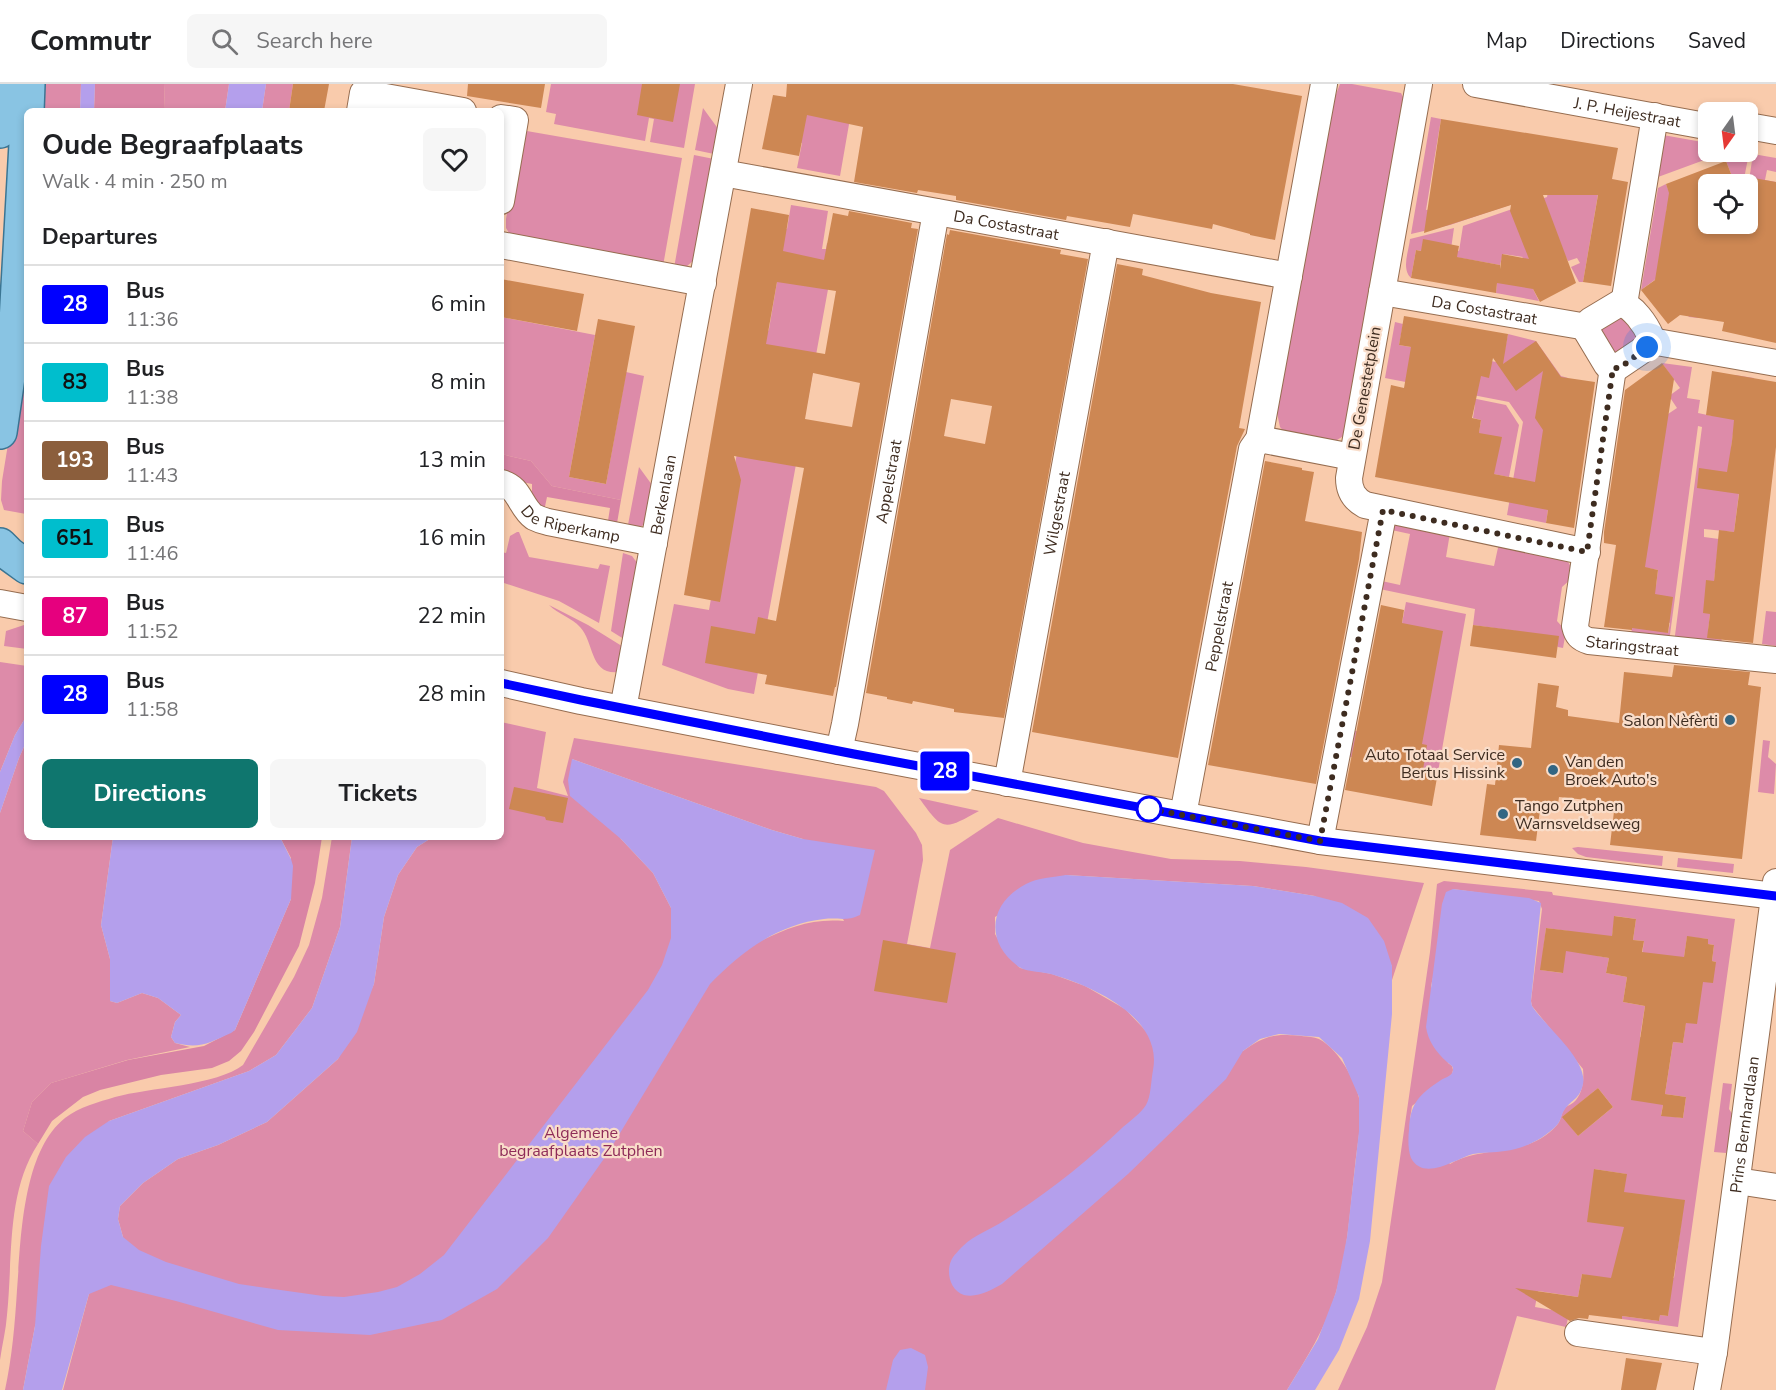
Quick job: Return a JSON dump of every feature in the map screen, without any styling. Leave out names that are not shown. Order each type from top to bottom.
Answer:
[{"type":"main road","points":[[0,131],[6,84]]},
{"type":"main road","points":[[27,108],[28,84]]},
{"type":"main road","points":[[0,432],[16,322],[24,179]]},
{"type":"main road","points":[[0,545],[24,566]]},
{"type":"street","name":"Berkenlaan","points":[[623,708],[739,84]]},
{"type":"street","points":[[1259,439],[1324,84]]},
{"type":"street","name":"De Genestetplein","points":[[1259,439],[1352,457],[1419,84]]},
{"type":"street","name":"J. P. Heijestraat","points":[[1476,84],[1514,87],[1698,123]]},
{"type":"street","points":[[360,108],[363,93],[446,108]]},
{"type":"street","points":[[1624,304],[1654,116]]},
{"type":"street","points":[[504,118],[515,120],[504,184]]},
{"type":"street","points":[[1758,128],[1776,131]]},
{"type":"street","name":"Da Costastraat","points":[[723,173],[1289,276]]},
{"type":"street","name":"Appelstraat","points":[[838,751],[845,724],[936,212]]},
{"type":"street","name":"Wilgestraat","points":[[1007,783],[1106,242]]},
{"type":"street","points":[[504,246],[703,283]]},
{"type":"street","name":"Da Costastraat","points":[[1382,292],[1587,327]]},
{"type":"street","points":[[1624,304],[1631,308],[1650,333],[1651,341],[1647,347],[1620,368],[1613,368],[1606,365],[1587,333],[1587,327],[1590,321],[1615,305],[1624,304]]},
{"type":"street","points":[[1651,341],[1776,363]]},
{"type":"street","name":"Staringstraat","points":[[1613,368],[1575,626],[1577,632],[1581,638],[1589,641],[1776,660]]},
{"type":"street","name":"Peppelstraat","points":[[1184,815],[1252,449],[1259,439]]},
{"type":"street","points":[[1352,457],[1349,478],[1352,494],[1365,505],[1587,552]]},
{"type":"street","name":"De Riperkamp","points":[[504,484],[516,490],[526,509],[535,517],[548,522],[654,543]]},
{"type":"street","points":[[1320,841],[1383,510]]},
{"type":"street","points":[[0,564],[24,568]]},
{"type":"street","points":[[0,603],[24,607]]},
{"type":"street","points":[[504,684],[838,751],[1320,841],[1776,891]]},
{"type":"street","name":"Prins Bernhardlaan","points":[[1707,1390],[1776,891]]},
{"type":"street","points":[[1737,1181],[1776,1187]]},
{"type":"street","points":[[1578,1333],[1714,1352]]},
{"type":"green space","points":[[37,84],[81,84],[80,108],[36,108]]},
{"type":"green space","points":[[164,84],[229,84],[225,108],[165,108]]},
{"type":"green space","points":[[266,84],[293,84],[289,108],[262,108]]},
{"type":"green space","points":[[551,84],[695,84],[684,148],[650,142],[654,119],[649,118],[645,141],[554,124],[556,114],[546,112]]},
{"type":"green space","points":[[856,84],[840,176],[797,168],[802,143],[792,141],[797,113]]},
{"type":"green space","points":[[1340,84],[1401,93],[1404,99],[1345,435],[1330,441],[1285,433],[1280,427],[1277,413],[1333,102]]},
{"type":"green space","points":[[703,108],[719,130],[714,154],[695,150]]},
{"type":"green space","points":[[1431,117],[1441,119],[1426,210],[1601,177],[1583,282],[1579,282],[1571,267],[1580,263],[1577,258],[1568,261],[1560,246],[1527,277],[1539,301],[1496,293],[1497,283],[1523,257],[1503,254],[1500,265],[1416,250],[1411,278],[1406,270],[1410,239],[1454,228],[1451,249],[1459,251],[1463,226],[1547,197],[1548,192],[1450,225],[1411,234]]},
{"type":"green space","points":[[521,130],[682,158],[663,266],[511,236],[506,228],[506,219]]},
{"type":"green space","points":[[1663,135],[1698,141],[1699,162],[1658,177]]},
{"type":"green space","points":[[694,155],[714,159],[694,260],[686,267],[674,268]]},
{"type":"green space","points":[[1758,155],[1776,158],[1776,172],[1767,170],[1765,180],[1776,182],[1776,260],[1706,277],[1699,318],[1689,317],[1664,273],[1641,290],[1658,188],[1666,184],[1674,204],[1667,207],[1666,214],[1698,202],[1698,234],[1758,234],[1758,174],[1750,174],[1752,162],[1758,162]]},
{"type":"green space","points":[[1726,162],[1747,162],[1745,174],[1731,174]]},
{"type":"green space","points":[[791,205],[828,211],[822,249],[826,249],[827,243],[913,258],[907,286],[831,273],[754,694],[728,689],[662,665],[674,604],[709,610],[752,369],[769,329],[777,282],[777,227],[787,229]]},
{"type":"green space","points":[[1619,316],[1634,326],[1638,339],[1616,357],[1596,333]]},
{"type":"green space","points":[[504,318],[595,335],[569,477],[606,484],[626,372],[644,376],[621,500],[552,486],[531,461],[504,455]]},
{"type":"green space","points":[[1395,322],[1403,324],[1399,345],[1502,363],[1508,334],[1536,341],[1561,376],[1568,378],[1546,523],[1507,515],[1523,422],[1509,402],[1385,378]]},
{"type":"green space","points":[[24,325],[24,514],[4,510],[1,500]]},
{"type":"green space","points":[[1662,363],[1692,367],[1687,398],[1700,400],[1698,413],[1712,416],[1735,375],[1754,378],[1752,393],[1733,434],[1731,449],[1739,493],[1734,532],[1704,529],[1704,537],[1719,539],[1708,631],[1722,633],[1721,648],[1674,643],[1702,427],[1698,426],[1669,642],[1630,639],[1634,618],[1668,633],[1670,623],[1635,609],[1656,586],[1658,570],[1642,567],[1622,417],[1628,388],[1645,412],[1665,416],[1677,408],[1669,396],[1680,388]]},
{"type":"green space","points":[[1452,394],[1506,405],[1519,425],[1509,477],[1473,470],[1481,420],[1473,418],[1475,404]]},
{"type":"green space","points":[[639,467],[655,489],[653,504],[649,517],[642,526],[627,530]]},
{"type":"green space","points":[[1389,521],[1450,533],[1446,557],[1494,566],[1499,543],[1567,560],[1571,567],[1572,578],[1562,587],[1557,621],[1566,631],[1563,648],[1558,647],[1544,635],[1473,625],[1475,609],[1375,588],[1377,580],[1400,585],[1410,534],[1387,529]]},
{"type":"green space","points":[[519,532],[529,557],[598,569],[600,564],[610,566],[599,623],[559,601],[504,583],[504,553],[506,553],[510,536]]},
{"type":"green space","points":[[623,553],[632,556],[638,564],[627,641],[611,631]]},
{"type":"green space","points":[[1406,602],[1466,614],[1438,772],[1345,756],[1350,730],[1381,735]]},
{"type":"green space","points":[[549,605],[625,648],[620,672],[603,669],[594,657],[580,627]]},
{"type":"green space","points":[[1766,611],[1776,612],[1776,646],[1762,644]]},
{"type":"green space","points":[[24,625],[24,649],[4,646],[6,631]]},
{"type":"green space","points":[[0,662],[24,666],[24,720],[15,735],[0,772]]},
{"type":"green space","name":"Algemene begraafplaats Zutphen","points":[[504,723],[546,732],[537,788],[568,796],[563,782],[574,738],[876,787],[884,791],[916,833],[922,845],[923,860],[907,944],[930,948],[950,850],[998,818],[1083,843],[1171,859],[1240,861],[1306,867],[1424,883],[1392,980],[1392,966],[1315,896],[1253,886],[1066,875],[995,917],[995,934],[1005,952],[1020,968],[1052,974],[1085,986],[1125,1009],[1147,1032],[1243,1051],[1268,1037],[1291,1035],[1311,1037],[1327,1044],[1341,1060],[1353,1080],[1359,1098],[1359,1132],[1343,1261],[1336,1292],[1315,1343],[1287,1390],[63,1390],[89,1294],[123,1237],[118,1219],[120,1206],[143,1183],[178,1159],[218,1145],[267,1122],[338,1059],[374,984],[384,917],[398,875],[417,847],[428,840],[504,840]],"holes":[[[572,759],[803,839],[844,921],[809,923],[788,929],[756,943],[671,908],[653,873],[621,839]]]},
{"type":"green space","points":[[1763,740],[1770,741],[1768,757],[1776,764],[1774,794],[1758,792]]},
{"type":"green space","points":[[24,747],[24,840],[113,840],[101,925],[110,959],[110,1001],[117,1003],[142,993],[158,998],[181,1015],[175,1022],[171,1037],[175,1043],[190,1047],[127,1060],[51,1083],[32,1102],[23,1131],[38,1144],[20,1183],[16,1205],[6,1321],[0,1360],[0,813]]},
{"type":"green space","points":[[919,798],[979,811],[958,822],[944,824],[933,817]]},
{"type":"green space","points":[[332,840],[352,840],[340,927],[312,1008],[276,1055],[249,1071],[109,1121],[35,1326],[23,1390],[5,1390],[13,1340],[26,1198],[40,1152],[51,1133],[65,1118],[89,1105],[129,1094],[200,1082],[232,1072],[243,1065],[294,977],[309,945],[322,898]]},
{"type":"green space","points":[[1572,848],[1663,856],[1662,866],[1586,857],[1578,854]]},
{"type":"green space","points":[[1678,858],[1734,864],[1733,873],[1677,867]]},
{"type":"green space","points":[[1444,881],[1552,892],[1553,895],[1735,919],[1678,1327],[1622,1319],[1622,1316],[1659,1321],[1660,1315],[1668,1316],[1670,1296],[1582,1274],[1578,1297],[1538,1291],[1535,1307],[1552,1310],[1568,1318],[1566,1327],[1517,1316],[1495,1390],[1338,1390],[1367,1327],[1382,1282],[1430,952],[1437,884]],"holes":[[[1453,889],[1539,901],[1542,909],[1532,1006],[1583,1069],[1580,1093],[1575,1101],[1565,1108],[1557,1125],[1545,1136],[1519,1147],[1477,1154],[1450,1164],[1410,1119],[1412,1106],[1452,1074],[1452,1066],[1448,1063],[1431,986]],[[1615,916],[1636,919],[1633,940],[1644,941],[1641,962],[1684,957],[1687,937],[1708,939],[1708,944],[1714,945],[1712,961],[1716,962],[1691,985],[1683,1043],[1673,1042],[1665,1094],[1686,1097],[1683,1118],[1661,1115],[1663,1105],[1644,1038],[1640,1037],[1645,1006],[1623,1002],[1627,977],[1606,973],[1609,958],[1598,956],[1612,936]],[[1546,928],[1568,931],[1562,973],[1541,970]],[[1598,1088],[1613,1107],[1578,1136],[1563,1117]],[[1594,1169],[1626,1174],[1623,1196]],[[1684,1200],[1674,1278],[1630,1272]]]},
{"type":"green space","points":[[1723,1083],[1732,1084],[1729,1109],[1735,1118],[1731,1142],[1726,1153],[1714,1152]]},
{"type":"shaded area","points":[[81,84],[95,84],[94,108],[80,108]]},
{"type":"shaded area","points":[[95,84],[164,84],[165,108],[94,108]]},
{"type":"shaded area","points":[[229,84],[266,84],[262,108],[225,108]]},
{"type":"shaded area","points":[[504,455],[531,461],[552,486],[621,500],[616,529],[607,527],[610,508],[547,497],[543,516],[532,512],[532,484],[504,479]]},
{"type":"shaded area","points":[[24,720],[24,747],[0,813],[0,772],[15,735]]},
{"type":"shaded area","points":[[572,759],[772,830],[803,839],[875,850],[860,915],[807,922],[776,933],[734,961],[710,984],[608,1153],[548,1238],[497,1289],[442,1320],[370,1335],[278,1330],[111,1285],[89,1294],[62,1390],[23,1390],[35,1326],[41,1246],[49,1186],[66,1157],[85,1137],[109,1121],[249,1071],[276,1055],[312,1008],[340,927],[352,840],[428,840],[417,847],[398,875],[384,917],[374,984],[357,1032],[338,1059],[267,1122],[218,1145],[178,1159],[143,1183],[120,1206],[118,1219],[123,1237],[139,1250],[166,1262],[239,1284],[323,1296],[344,1297],[397,1287],[420,1274],[444,1255],[648,990],[662,965],[671,938],[671,908],[653,873],[621,839],[570,796],[568,780]]},
{"type":"shaded area","points":[[113,840],[282,840],[291,859],[293,866],[291,899],[235,1030],[216,1040],[191,1045],[175,1043],[171,1037],[175,1022],[181,1015],[158,998],[142,993],[117,1003],[110,1001],[110,959],[101,925]]},
{"type":"shaded area","points":[[282,840],[322,840],[315,883],[299,946],[254,1032],[241,1051],[229,1061],[212,1068],[161,1075],[100,1090],[83,1097],[52,1121],[38,1144],[23,1131],[32,1102],[51,1083],[128,1060],[204,1046],[235,1030],[291,899],[291,858]]},
{"type":"shaded area","points":[[1066,875],[1253,886],[1315,896],[1342,903],[1368,918],[1384,941],[1392,966],[1392,1014],[1370,1241],[1359,1299],[1339,1350],[1315,1390],[1287,1390],[1318,1339],[1336,1292],[1347,1237],[1359,1131],[1359,1097],[1342,1058],[1319,1037],[1279,1034],[1260,1039],[1243,1051],[1226,1079],[1128,1174],[1002,1284],[984,1293],[969,1296],[955,1290],[950,1281],[950,1265],[953,1257],[963,1246],[1021,1210],[1051,1188],[1138,1114],[1149,1098],[1153,1051],[1147,1035],[1137,1020],[1106,997],[1088,988],[1054,975],[1019,967],[1000,946],[996,935],[996,923],[998,912],[1004,901],[1030,882]]},
{"type":"shaded area","points":[[1453,889],[1529,898],[1541,903],[1532,1006],[1572,1054],[1583,1075],[1583,1084],[1580,1093],[1565,1109],[1557,1125],[1546,1135],[1519,1148],[1473,1154],[1432,1169],[1417,1165],[1411,1158],[1408,1137],[1411,1113],[1421,1095],[1450,1075],[1453,1070],[1433,1046],[1426,1027],[1442,904],[1446,892]]},
{"type":"shaded area","points":[[911,1348],[925,1355],[928,1367],[925,1390],[886,1390],[893,1360],[900,1350]]},
{"type":"building","points":[[293,84],[329,84],[325,108],[289,108]]},
{"type":"building","points":[[468,84],[545,84],[541,108],[467,96]]},
{"type":"building","points":[[642,84],[680,84],[673,122],[637,115]]},
{"type":"building","points":[[787,84],[1233,84],[1302,96],[1275,240],[1213,224],[1212,229],[1133,214],[1130,227],[1067,216],[1066,220],[956,200],[956,196],[918,190],[917,193],[854,182],[863,127],[807,115],[799,156],[762,149],[773,95],[786,97]]},
{"type":"building","points":[[1441,119],[1618,148],[1612,179],[1628,182],[1611,286],[1583,282],[1598,195],[1543,195],[1576,283],[1540,302],[1533,289],[1497,283],[1496,293],[1411,278],[1416,250],[1421,251],[1423,239],[1459,246],[1457,257],[1500,265],[1500,269],[1502,254],[1529,259],[1510,211],[1511,205],[1424,233]]},
{"type":"building","points":[[1726,162],[1731,174],[1698,174],[1698,234],[1758,234],[1758,179],[1776,182],[1776,343],[1722,331],[1724,322],[1680,315],[1668,324],[1641,290],[1655,280],[1669,193],[1666,184]]},
{"type":"building","points":[[751,208],[789,215],[783,251],[824,260],[833,213],[848,216],[849,211],[912,223],[911,228],[918,229],[833,696],[765,684],[767,675],[705,663],[711,626],[755,634],[758,617],[776,621],[804,468],[734,456],[741,480],[720,602],[684,595]],"holes":[[[777,282],[836,291],[825,354],[766,344]],[[813,373],[860,383],[852,427],[805,419]]]},
{"type":"building","points":[[950,230],[1061,250],[1060,254],[1088,259],[1004,718],[954,712],[954,709],[913,701],[912,704],[866,693],[947,234],[949,235]],"holes":[[[951,399],[992,406],[985,444],[944,436]]]},
{"type":"building","points":[[1117,264],[1143,269],[1142,275],[1211,293],[1261,302],[1239,428],[1245,429],[1237,446],[1178,758],[1032,732]]},
{"type":"building","points":[[504,280],[584,294],[577,331],[504,318]]},
{"type":"building","points":[[1404,316],[1508,334],[1503,364],[1536,341],[1561,377],[1595,382],[1574,528],[1546,523],[1548,510],[1375,477],[1391,385],[1404,388],[1411,347],[1399,345]],"holes":[[[1493,358],[1516,391],[1543,371],[1535,418],[1543,430],[1535,482],[1494,474],[1502,437],[1479,433],[1481,420],[1472,418],[1481,376],[1489,378]]]},
{"type":"building","points":[[598,319],[635,326],[606,484],[569,477]]},
{"type":"building","points":[[1662,363],[1674,379],[1645,567],[1658,570],[1655,594],[1673,597],[1668,633],[1604,627],[1616,545],[1604,543],[1604,532],[1625,390]]},
{"type":"building","points":[[1712,371],[1776,382],[1776,447],[1753,643],[1707,638],[1710,614],[1703,613],[1706,580],[1714,581],[1719,530],[1734,532],[1739,494],[1697,488],[1699,468],[1727,472],[1732,441],[1734,420],[1706,415]]},
{"type":"building","points":[[1265,461],[1314,472],[1305,521],[1362,532],[1359,559],[1316,784],[1208,765]]},
{"type":"building","points":[[1381,605],[1404,610],[1402,623],[1443,631],[1422,744],[1427,745],[1423,770],[1438,772],[1432,806],[1345,790]]},
{"type":"building","points":[[1473,625],[1559,636],[1556,658],[1470,646]]},
{"type":"building","points":[[1674,665],[1750,672],[1748,685],[1761,687],[1742,859],[1610,845],[1615,803],[1559,797],[1558,804],[1541,802],[1536,841],[1480,835],[1487,784],[1495,785],[1499,745],[1531,748],[1538,683],[1559,686],[1556,707],[1568,710],[1568,716],[1619,723],[1624,672],[1672,677]]},
{"type":"building","points":[[514,787],[568,798],[563,823],[509,809]]},
{"type":"building","points":[[1614,916],[1636,919],[1633,940],[1644,941],[1642,952],[1684,957],[1687,936],[1708,939],[1708,944],[1714,945],[1712,961],[1716,962],[1713,983],[1703,982],[1697,1024],[1686,1023],[1683,1043],[1673,1042],[1665,1094],[1686,1097],[1683,1118],[1661,1116],[1663,1105],[1631,1100],[1645,1006],[1623,1002],[1627,977],[1606,973],[1609,958],[1566,951],[1563,973],[1540,970],[1546,928],[1612,936]]},
{"type":"building","points":[[883,940],[956,953],[947,1003],[874,991]]},
{"type":"building","points":[[1598,1088],[1613,1107],[1578,1136],[1562,1117]]},
{"type":"building","points":[[1594,1169],[1627,1174],[1624,1192],[1685,1200],[1668,1316],[1660,1315],[1659,1321],[1622,1316],[1622,1319],[1589,1315],[1588,1319],[1579,1318],[1570,1321],[1515,1288],[1578,1297],[1582,1274],[1611,1278],[1624,1227],[1587,1222]]},
{"type":"building","points":[[1626,1358],[1662,1363],[1656,1390],[1621,1390]]},
{"type":"bus line","name":"28","points":[[504,684],[854,754],[1320,841],[1776,896]]},
{"type":"place","name":"Salon Nèfèrti","points":[[1730,720]]},
{"type":"place","name":"Auto Totaal Service Bertus Hissink","points":[[1517,763]]},
{"type":"place","name":"Van den Broek Auto's","points":[[1553,770]]},
{"type":"place","name":"Tango Zutphen Warnsveldseweg","points":[[1503,814]]},
{"type":"route","points":[[1149,809],[1139,807],[1320,841],[1383,510],[1587,552],[1613,368],[1620,368],[1647,347]]}]
